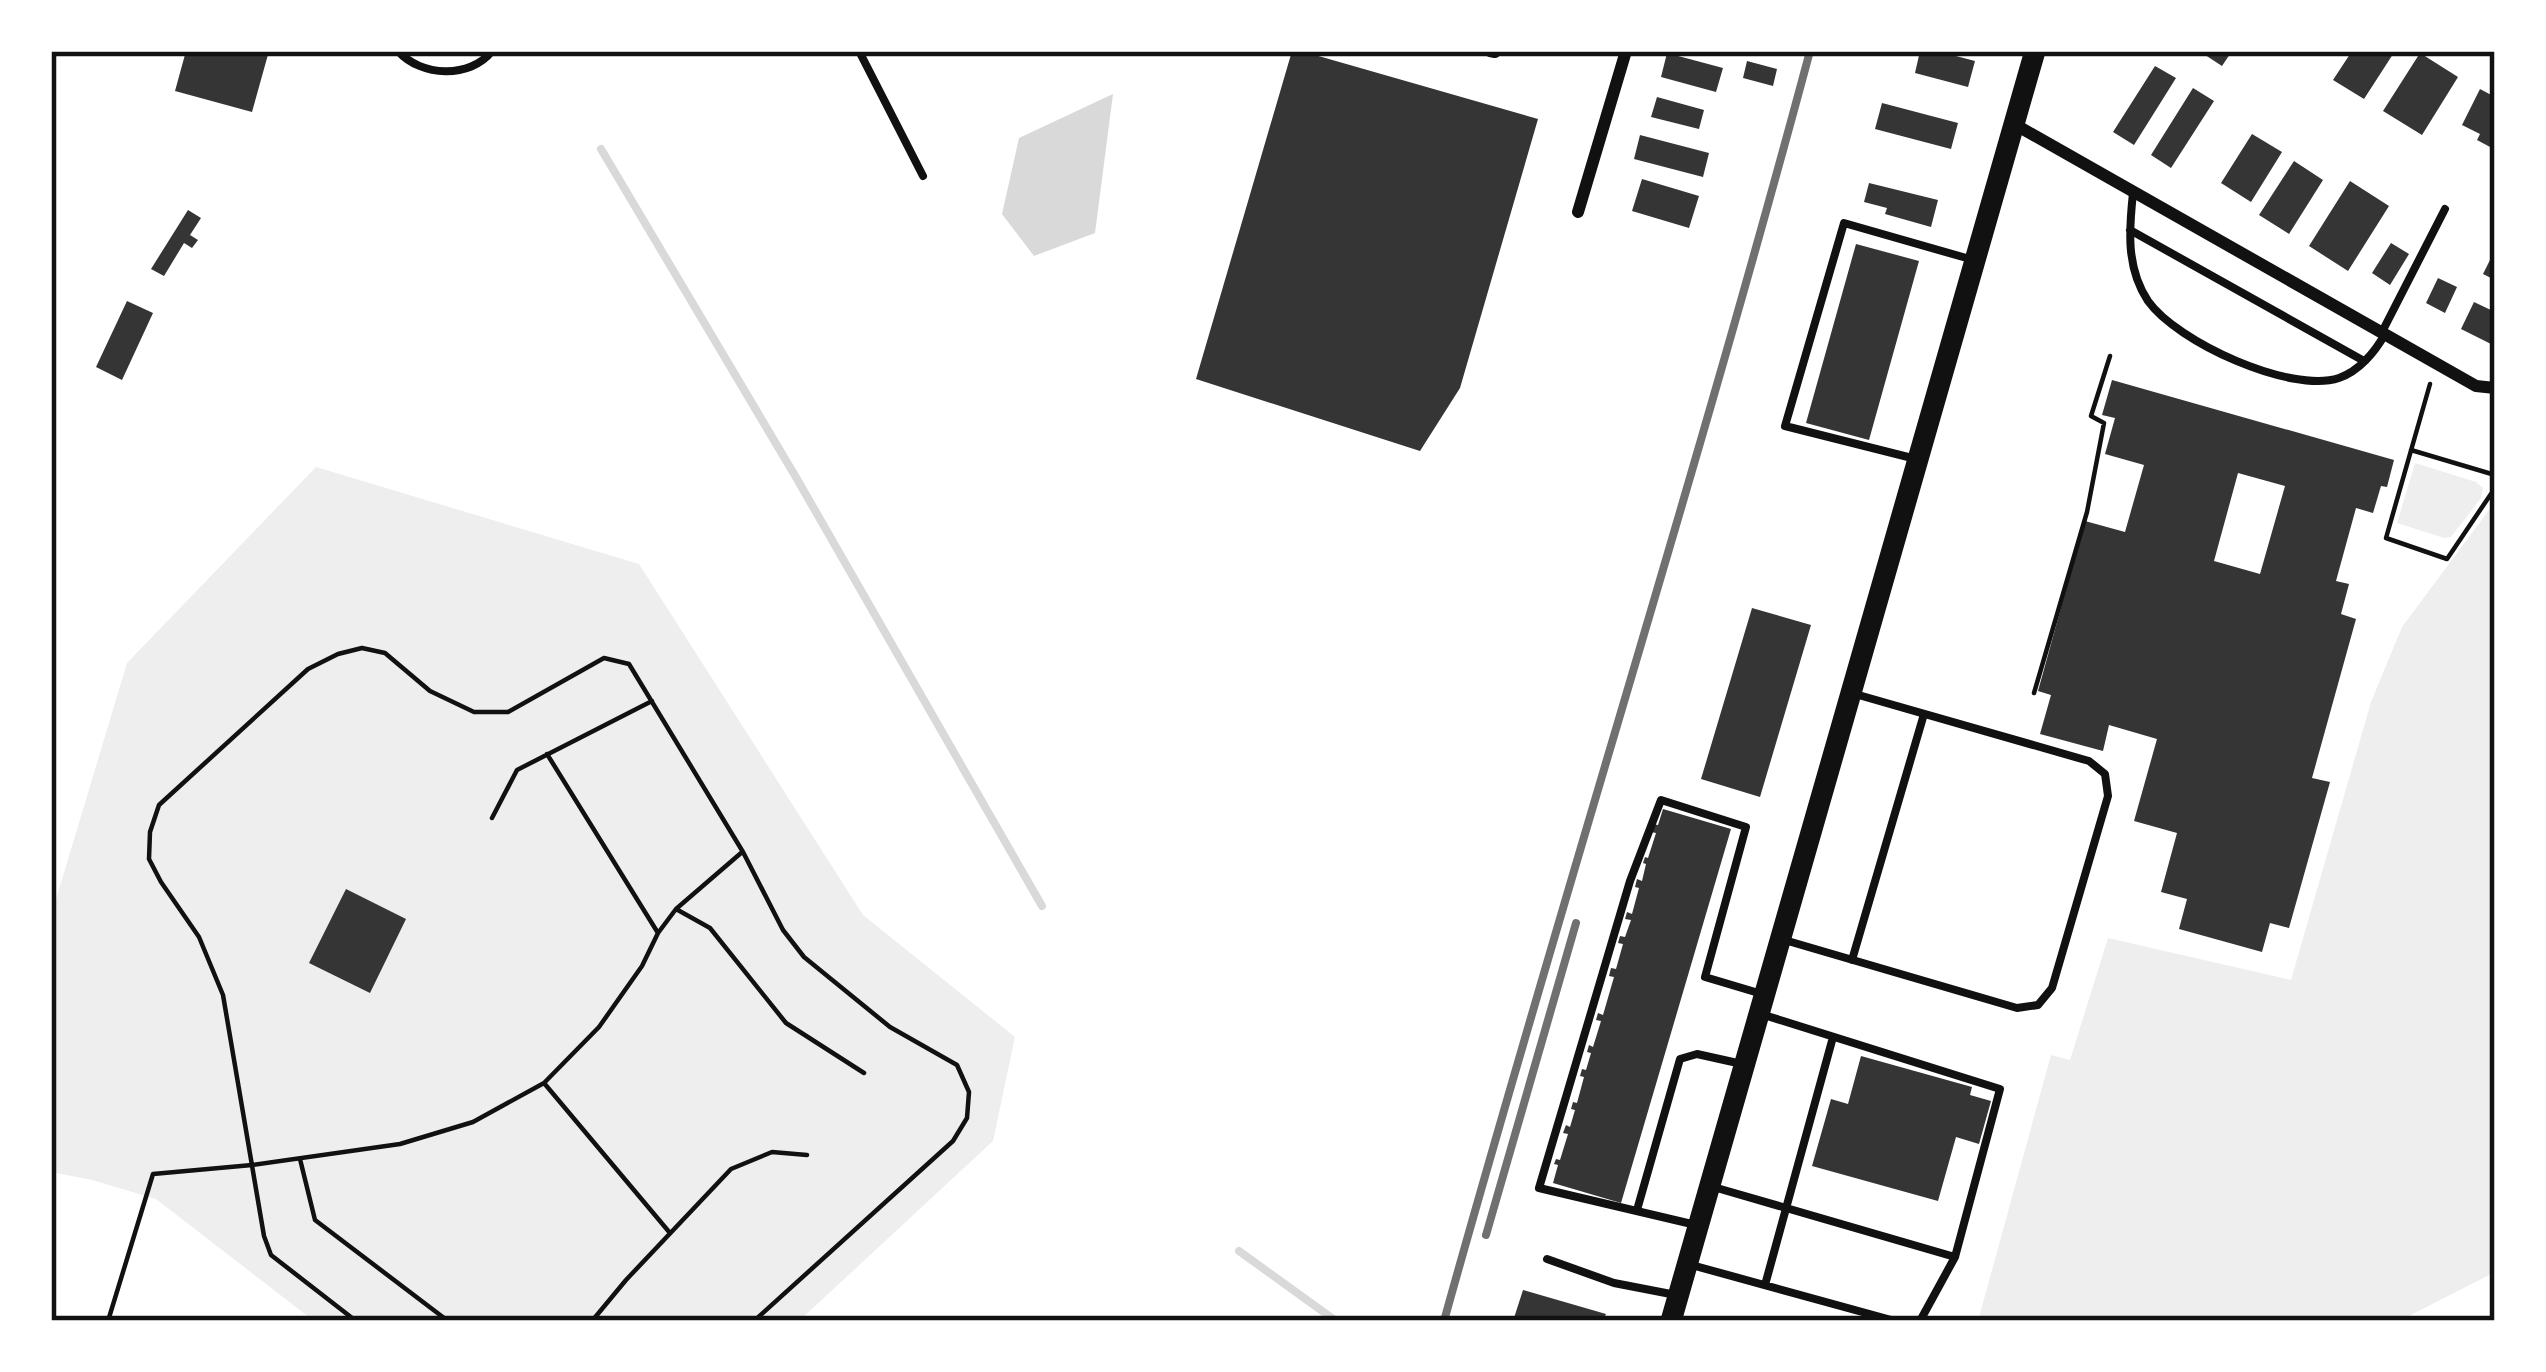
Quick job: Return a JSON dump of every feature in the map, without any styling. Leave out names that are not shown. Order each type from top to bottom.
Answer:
[{"type":"main road","points":[[1671,1321],[2035,51]]},
{"type":"street","points":[[1578,212],[1626,51]]},
{"type":"street","points":[[2014,124],[2476,386],[2495,388]]},
{"type":"lane","points":[[398,51],[408,62],[448,73],[484,61],[492,51]]},
{"type":"lane","points":[[859,51],[923,176]]},
{"type":"lane","points":[[2133,191],[2132,261],[2148,301],[2164,318],[2222,355],[2292,379],[2323,382],[2344,376],[2375,351],[2445,209]]},
{"type":"lane","points":[[1918,459],[1785,426],[1844,223],[1975,260]]},
{"type":"lane","points":[[2130,230],[2364,361]]},
{"type":"lane","points":[[1780,939],[2022,1009],[2038,1005],[2052,988],[2108,796],[2105,774],[2089,761],[1851,693]]},
{"type":"lane","points":[[1852,960],[1924,714]]},
{"type":"lane","points":[[1698,1225],[1539,1188],[1630,881],[1661,800],[1746,826],[1705,977],[1833,1037],[2000,1089],[1955,1257],[1920,1321]]},
{"type":"lane","points":[[1765,1285],[1833,1037]]},
{"type":"lane","points":[[1636,1210],[1680,1059],[1697,1054],[1743,1064]]},
{"type":"lane","points":[[1709,1186],[1955,1257]]},
{"type":"lane","points":[[1546,1258],[1614,1283],[1678,1296]]},
{"type":"lane","points":[[1687,1264],[1895,1321]]},
{"type":"path","points":[[2034,693],[2087,512],[2104,423],[2091,416],[2110,356]]},
{"type":"path","points":[[2430,384],[2386,538],[2447,559],[2495,488]]},
{"type":"path","points":[[2411,450],[2495,475]]},
{"type":"path","points":[[356,1321],[271,1255],[223,994],[199,937],[149,860],[150,832],[159,805],[308,669],[362,648],[385,653],[430,691],[474,712],[508,712],[604,658],[629,664],[743,851],[783,930],[804,957],[890,1028],[957,1065],[969,1092],[967,1118],[953,1141],[754,1321]]},
{"type":"path","points":[[492,818],[517,770],[652,701]]},
{"type":"path","points":[[548,754],[658,933]]},
{"type":"path","points":[[108,1321],[153,1174],[400,1144],[473,1122],[544,1083],[598,1027],[676,909],[743,851]]},
{"type":"path","points":[[676,909],[710,928],[786,1023],[864,1073]]},
{"type":"path","points":[[544,1083],[670,1233]]},
{"type":"path","points":[[592,1321],[731,1168],[772,1152],[807,1155]]},
{"type":"path","points":[[300,1159],[315,1220],[448,1321]]},
{"type":"shaded area","points":[[1113,94],[1095,233],[1034,256],[1002,214],[1019,138]]},
{"type":"shaded area","points":[[2415,463],[2483,488],[2481,498],[2451,537],[2397,523]]},
{"type":"shaded area","points":[[316,467],[639,564],[863,915],[1015,1037],[993,1141],[799,1321],[314,1321],[156,1199],[51,1172],[51,916],[127,663]]},
{"type":"shaded area","points":[[2495,502],[2495,1272],[2399,1321],[1978,1321],[2051,1055],[2070,1060],[2108,938],[2291,980],[2371,702],[2402,627]]},
{"type":"building","points":[[186,51],[269,51],[252,112],[175,91]]},
{"type":"building","points":[[1292,51],[1538,119],[1460,388],[1420,451],[1196,379]]},
{"type":"building","points":[[1920,51],[1975,61],[1968,87],[1915,73]]},
{"type":"building","points":[[2199,51],[2232,51],[2222,66]]},
{"type":"building","points":[[2352,51],[2395,51],[2364,99],[2333,80]]},
{"type":"building","points":[[1667,53],[1723,68],[1716,92],[1661,77]]},
{"type":"building","points":[[2420,53],[2458,77],[2422,135],[2383,111]]},
{"type":"building","points":[[1747,61],[1777,69],[1773,86],[1743,78]]},
{"type":"building","points":[[2155,66],[2176,78],[2134,145],[2113,132]]},
{"type":"building","points":[[2193,88],[2214,101],[2171,168],[2151,155]]},
{"type":"building","points":[[2480,89],[2495,97],[2492,148],[2477,140],[2480,134],[2462,125]]},
{"type":"building","points":[[1657,97],[1704,110],[1699,129],[1651,117]]},
{"type":"building","points":[[1882,103],[1958,123],[1951,149],[1875,129]]},
{"type":"building","points":[[2252,134],[2282,152],[2251,202],[2221,183]]},
{"type":"building","points":[[1640,135],[1709,153],[1703,177],[1634,159]]},
{"type":"building","points":[[2294,161],[2323,180],[2289,234],[2259,215]]},
{"type":"building","points":[[1642,179],[1699,196],[1689,228],[1632,211]]},
{"type":"building","points":[[2350,181],[2389,206],[2348,271],[2309,246]]},
{"type":"building","points":[[1869,183],[1938,200],[1931,227],[1885,214],[1887,208],[1864,202]]},
{"type":"building","points":[[188,210],[201,218],[190,235],[198,240],[192,248],[184,243],[164,276],[151,269]]},
{"type":"building","points":[[2391,243],[2409,254],[2390,285],[2372,273]]},
{"type":"building","points":[[1856,244],[1919,261],[1869,440],[1806,423]]},
{"type":"building","points":[[2495,250],[2495,280],[2483,274]]},
{"type":"building","points":[[2438,278],[2457,287],[2445,313],[2426,303]]},
{"type":"building","points":[[127,301],[153,313],[122,380],[96,367]]},
{"type":"building","points":[[2474,302],[2495,312],[2495,346],[2461,329]]},
{"type":"building","points":[[2112,380],[2394,460],[2373,513],[2356,508],[2336,581],[2349,584],[2341,614],[2356,619],[2312,778],[2330,782],[2289,928],[2270,923],[2262,952],[2179,929],[2187,899],[2161,892],[2177,833],[2134,821],[2157,739],[2109,725],[2103,751],[2040,734],[2051,695],[2038,691],[2085,521],[2125,532],[2144,465],[2105,454],[2115,418],[2102,415]],"holes":[[[2238,473],[2285,486],[2260,574],[2214,561]]]},
{"type":"building","points":[[1752,608],[1811,625],[1760,797],[1701,779]]},
{"type":"building","points":[[1663,809],[1731,829],[1621,1203],[1553,1183],[1558,1165],[1554,1164],[1560,1160],[1568,1134],[1563,1133],[1566,1125],[1570,1127],[1575,1110],[1571,1109],[1584,1077],[1580,1076],[1591,1053],[1587,1052],[1589,1045],[1593,1047],[1601,1021],[1596,1020],[1598,1013],[1603,1015],[1614,977],[1609,976],[1611,968],[1616,969],[1623,944],[1618,943],[1620,936],[1625,937],[1631,920],[1625,919],[1627,912],[1632,914],[1637,879],[1642,881],[1643,863],[1656,833],[1651,832],[1653,824],[1658,825]]},
{"type":"building","points":[[346,889],[406,919],[370,993],[309,963]]},
{"type":"building","points":[[1861,1056],[1972,1087],[1970,1095],[1991,1101],[1979,1144],[1956,1137],[1938,1201],[1812,1166],[1831,1099],[1848,1104]]},
{"type":"building","points":[[1523,1290],[1606,1314],[1603,1321],[1513,1321]]},
{"type":"waterway","points":[[601,149],[1042,906]]},
{"type":"waterway","points":[[1239,1251],[1336,1321]]},
{"type":"railway","points":[[1444,1321],[1810,51]]},
{"type":"railway","points":[[1486,1235],[1576,923]]}]
